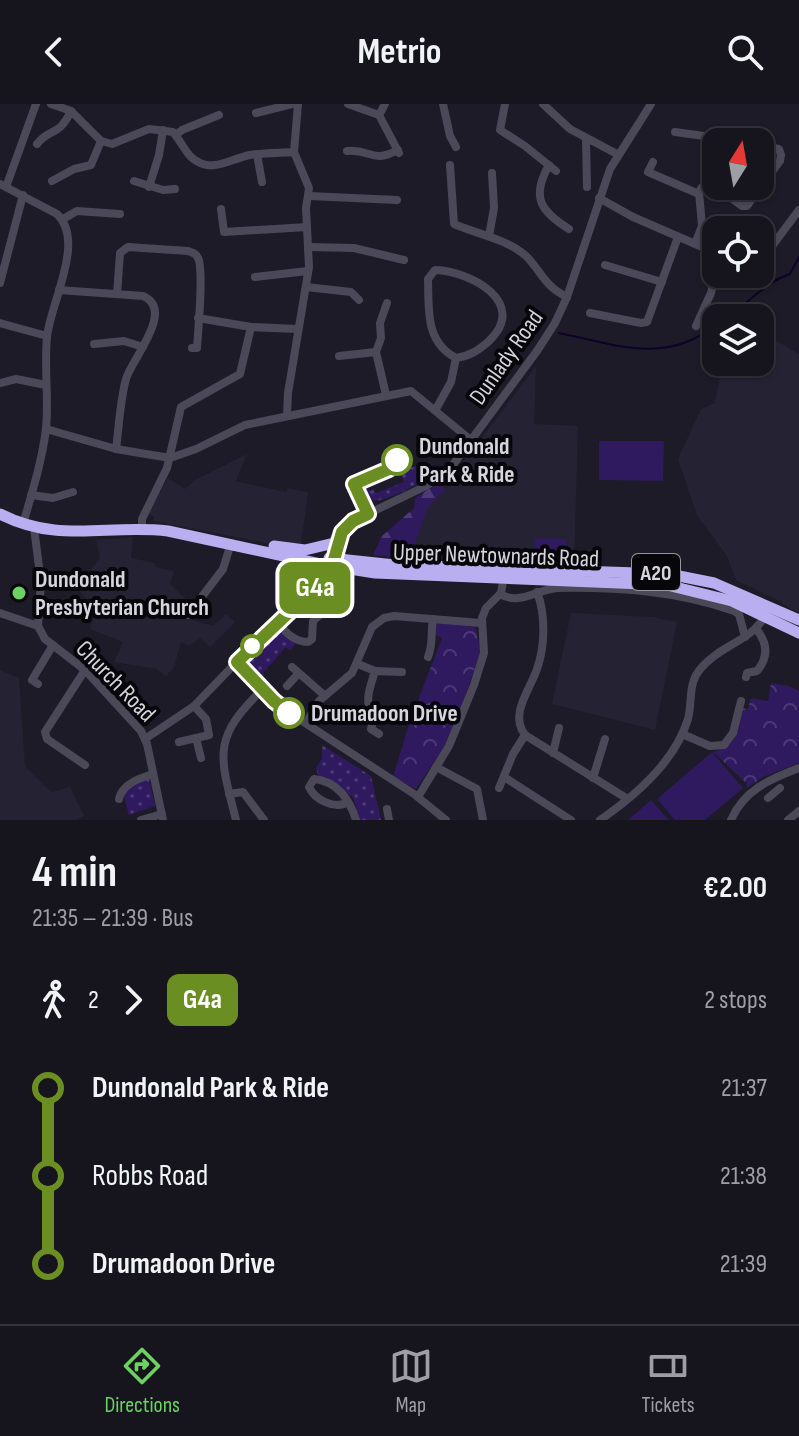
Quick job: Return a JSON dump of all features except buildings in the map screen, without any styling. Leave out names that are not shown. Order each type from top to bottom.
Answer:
[{"type":"highway","name":"Upper Newtownards Road","points":[[0,514],[29,526],[60,532],[142,529],[174,532],[330,562],[667,585],[712,594],[799,620]]},
{"type":"highway","points":[[236,544],[252,542],[305,550],[330,544]]},
{"type":"highway","name":"Upper Newtownards Road","points":[[767,611],[799,633]]},
{"type":"street","points":[[0,613],[38,626],[41,582],[29,526],[31,495],[46,429],[47,336],[66,264],[68,244],[63,219],[3,186],[36,104]]},
{"type":"street","points":[[51,104],[71,111],[101,141],[112,144],[149,129],[176,135],[190,156],[210,166],[221,166],[257,154],[294,152]]},
{"type":"street","points":[[259,109],[295,104],[294,152],[307,180],[309,196],[308,271],[287,415]]},
{"type":"street","points":[[346,150],[357,150],[379,158],[399,153],[379,115],[348,104]]},
{"type":"street","points":[[379,115],[385,104]]},
{"type":"street","points":[[443,104],[450,136],[456,147]]},
{"type":"street","points":[[505,104],[500,130],[552,168],[539,185],[539,193],[545,211],[569,229]]},
{"type":"street","points":[[543,104],[570,129],[617,154]]},
{"type":"street","name":"Dunlady Road","points":[[330,544],[360,518],[436,479],[452,466],[472,441],[548,335],[567,297],[599,198],[617,154],[651,104]]},
{"type":"street","points":[[38,139],[59,131],[71,111]]},
{"type":"street","points":[[176,135],[220,114]]},
{"type":"street","points":[[149,187],[163,130]]},
{"type":"street","points":[[680,130],[702,134]]},
{"type":"street","points":[[586,139],[587,187]]},
{"type":"street","points":[[57,181],[74,169],[91,165],[101,141]]},
{"type":"street","points":[[774,147],[781,157],[774,167]]},
{"type":"street","points":[[257,154],[260,184]]},
{"type":"street","points":[[653,162],[648,172],[699,194]]},
{"type":"street","points":[[453,170],[454,223],[522,253],[551,288],[567,297]]},
{"type":"street","points":[[489,236],[494,216],[495,177]]},
{"type":"street","points":[[133,180],[149,187],[177,190]]},
{"type":"street","points":[[695,244],[702,226],[699,194],[702,187]]},
{"type":"street","points":[[0,283],[23,195]]},
{"type":"street","points":[[309,196],[398,200]]},
{"type":"street","points":[[599,198],[702,247]]},
{"type":"street","points":[[732,200],[744,207],[751,200]]},
{"type":"street","points":[[221,208],[224,232],[307,227]]},
{"type":"street","points":[[774,246],[793,225],[799,210]]},
{"type":"street","points":[[63,219],[77,211],[118,211]]},
{"type":"street","points":[[594,311],[645,323],[678,237]]},
{"type":"street","points":[[308,247],[354,248],[404,260]]},
{"type":"street","points":[[117,294],[120,253],[123,249],[191,252],[197,256],[200,264],[197,348],[192,348]]},
{"type":"street","points":[[608,263],[662,282]]},
{"type":"street","points":[[435,270],[475,282],[496,297],[503,308],[503,320],[498,331],[475,353],[456,358],[440,347],[430,329],[428,279],[435,270]]},
{"type":"street","points":[[255,277],[308,271]]},
{"type":"street","points":[[306,287],[351,292],[359,300]]},
{"type":"street","points":[[700,323],[712,288]]},
{"type":"street","points":[[59,290],[143,296],[152,303],[152,333],[127,376],[116,449]]},
{"type":"street","points":[[386,395],[376,352],[381,338],[380,323],[387,303]]},
{"type":"street","points":[[198,318],[251,327],[298,329]]},
{"type":"street","points":[[0,323],[47,336]]},
{"type":"street","points":[[142,529],[142,519],[170,458],[181,407],[240,374],[251,327]]},
{"type":"street","points":[[94,344],[124,341],[143,347]]},
{"type":"street","points":[[337,356],[376,352]]},
{"type":"street","points":[[436,409],[451,382],[456,358]]},
{"type":"street","points":[[0,383],[16,379],[46,385]]},
{"type":"street","points":[[46,429],[116,449],[170,458],[245,425],[386,395],[415,392],[472,441]]},
{"type":"street","points":[[31,495],[53,498],[73,492]]},
{"type":"street","points":[[330,562],[342,532]]},
{"type":"street","points":[[188,615],[223,569],[236,544]]},
{"type":"street","points":[[145,739],[168,729],[194,706],[330,573],[330,544]]},
{"type":"street","points":[[418,797],[453,738],[483,660],[481,623],[486,608],[500,594],[504,573]]},
{"type":"street","points":[[500,594],[515,601],[557,588],[634,590],[692,597],[739,614],[745,637]]},
{"type":"street","points":[[537,592],[541,606],[542,648],[537,669],[522,702],[522,732],[626,798]]},
{"type":"street","points":[[600,820],[661,768],[689,716],[689,696],[695,677],[718,652],[757,630],[767,611]]},
{"type":"street","points":[[278,623],[300,642],[308,642],[312,639],[313,621],[320,615]]},
{"type":"street","points":[[306,723],[324,695],[345,681],[358,664],[367,634],[384,618],[394,616],[481,623]]},
{"type":"street","points":[[428,657],[433,641],[433,619]]},
{"type":"street","name":"Church Road","points":[[38,626],[40,633],[85,670],[129,716],[145,739],[162,817]]},
{"type":"street","points":[[746,677],[747,673],[757,671],[766,655],[757,630]]},
{"type":"street","points":[[38,684],[32,680],[53,645]]},
{"type":"street","points":[[237,662],[282,708],[418,797],[446,820]]},
{"type":"street","points":[[358,664],[375,671],[402,672]]},
{"type":"street","points":[[85,670],[45,732],[47,739],[85,765]]},
{"type":"street","points":[[287,686],[295,670],[324,695]]},
{"type":"street","points":[[375,671],[367,709],[374,717],[371,729],[379,734]]},
{"type":"street","points":[[236,820],[223,769],[223,744],[234,719],[262,690]]},
{"type":"street","points":[[682,734],[710,746],[724,745],[733,733],[741,701]]},
{"type":"street","points":[[179,742],[209,735],[206,719],[194,706]]},
{"type":"street","points":[[553,753],[559,728]]},
{"type":"street","points":[[499,788],[513,754],[525,735]]},
{"type":"street","points":[[196,738],[201,758]]},
{"type":"street","points":[[593,778],[605,739]]},
{"type":"street","points":[[436,767],[477,789],[483,820]]},
{"type":"street","points":[[731,820],[743,800],[766,782],[799,768]]},
{"type":"street","points":[[119,799],[121,792],[129,785],[153,774]]},
{"type":"street","points":[[504,777],[571,820]]},
{"type":"street","points":[[348,802],[339,807],[333,806],[312,793],[310,782],[322,780],[344,794],[348,802],[356,820]]},
{"type":"street","points":[[766,782],[773,793]]},
{"type":"street","points":[[229,794],[243,792],[264,820]]},
{"type":"street","points":[[387,809],[389,820]]},
{"type":"street","points":[[788,820],[799,811]]},
{"type":"street","points":[[141,820],[162,817]]},
{"type":"shaded area","points":[[774,339],[799,354],[799,613],[736,580],[727,556],[697,515],[678,459],[701,409],[715,403],[720,376],[774,376]]},
{"type":"shaded area","points":[[536,366],[534,424],[578,426],[574,563],[409,559],[425,494],[462,470],[461,465]]},
{"type":"shaded area","points":[[247,454],[236,481],[286,492],[288,488],[308,492],[301,543],[272,544],[153,521],[154,517],[148,514],[168,478],[185,489],[195,480]]},
{"type":"shaded area","points":[[133,537],[131,558],[174,571],[170,584],[191,604],[182,617],[213,626],[226,614],[235,622],[210,647],[200,638],[189,646],[181,642],[174,667],[166,676],[156,669],[114,662],[123,642],[90,629],[96,610],[81,593],[83,579],[100,558],[96,540]]},
{"type":"shaded area","points":[[571,613],[653,617],[677,622],[655,730],[552,704]]},
{"type":"shaded area","points":[[0,670],[19,678],[25,766],[51,792],[70,787],[84,816],[76,820],[0,820]]},
{"type":"green space","points":[[599,441],[664,441],[663,481],[599,480]]},
{"type":"green space","points":[[429,462],[434,467],[425,478],[389,497],[374,501],[362,485],[366,482],[369,491],[374,489],[376,493],[404,482],[400,471]]},
{"type":"green space","points":[[438,483],[445,489],[428,507],[409,559],[373,555],[382,536],[414,508],[415,498]]},
{"type":"green space","points":[[535,538],[566,539],[566,556],[534,554]]},
{"type":"green space","points":[[436,623],[475,626],[481,651],[450,738],[416,789],[393,777],[410,721],[442,638],[434,634]]},
{"type":"green space","points":[[279,631],[296,644],[290,650],[286,647],[264,672],[263,684],[246,661]]},
{"type":"green space","points":[[771,683],[799,691],[799,763],[763,777],[747,788],[746,783],[713,752],[733,741],[742,708],[748,709],[751,698],[768,701]]},
{"type":"green space","points":[[322,745],[371,776],[381,820],[360,820],[353,797],[318,776],[316,768],[322,758]]},
{"type":"green space","points":[[712,752],[743,788],[705,820],[675,820],[657,799]]},
{"type":"green space","points":[[149,778],[155,806],[129,815],[123,792]]},
{"type":"green space","points":[[651,800],[669,820],[628,820]]},
{"type":"waterway","points":[[744,304],[790,274],[799,257]]},
{"type":"waterway","points":[[559,333],[640,348],[679,345],[702,334]]},
{"type":"bus line","name":"G4a","points":[[289,713],[237,662],[330,573],[342,532],[353,521],[368,514],[354,484],[389,469],[397,460]]},
{"type":"place","name":"Dundonald Park & Ride","points":[[397,460]]},
{"type":"place","name":"Dundonald Presbyterian Church","points":[[19,593]]},
{"type":"place","name":"Drumadoon Drive","points":[[289,713]]}]
